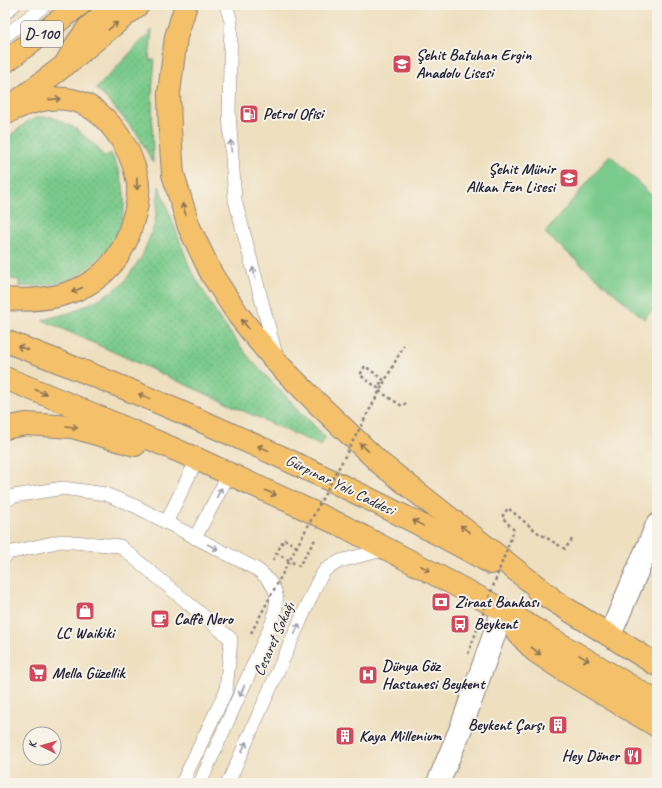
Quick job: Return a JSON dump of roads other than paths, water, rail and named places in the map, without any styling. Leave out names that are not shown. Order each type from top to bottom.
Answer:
[{"type":"main road","name":"D-100","points":[[5,62],[79,5]]},
{"type":"main road","points":[[65,66],[76,45],[88,28],[114,5]]},
{"type":"main road","points":[[5,111],[65,66],[138,5]]},
{"type":"main road","points":[[186,5],[176,37],[169,93],[170,131],[174,174],[189,227],[212,275],[239,316],[279,365],[381,464],[550,598]]},
{"type":"main road","points":[[5,114],[35,102],[60,98],[74,100],[91,108],[112,126],[129,151],[138,179],[138,203],[129,236],[117,259],[98,278],[75,292],[47,298],[5,299]]},
{"type":"main road","name":"Gürpınar Yolu Caddesi","points":[[5,341],[69,365],[229,432],[350,489],[418,523],[550,598],[657,665]]},
{"type":"main road","points":[[5,378],[197,459],[388,548],[503,610],[657,702]]},
{"type":"main road","points":[[5,428],[26,424],[72,427],[87,430],[126,443],[197,459]]},
{"type":"main road","points":[[503,610],[518,633],[535,651],[565,671],[657,726]]},
{"type":"street","points":[[610,635],[657,526]]},
{"type":"street","points":[[438,783],[462,728],[503,610]]},
{"type":"lane","points":[[5,13],[14,5]]},
{"type":"lane","points":[[5,36],[45,5]]},
{"type":"lane","points":[[226,5],[231,21],[229,113],[235,200],[279,365]]},
{"type":"lane","points":[[166,523],[197,459]]},
{"type":"lane","points":[[195,538],[229,474]]},
{"type":"lane","points":[[5,501],[14,496],[64,488],[105,494],[135,506],[258,570],[271,581],[277,596],[277,607],[272,623],[200,783]]},
{"type":"lane","points":[[5,557],[8,553],[61,541],[120,546],[231,639],[226,691],[182,783]]},
{"type":"lane","name":"Cesaret Sokağı","points":[[228,783],[318,581],[325,570],[340,561],[388,548]]},
{"type":"place","name":"Şehit Batuhan Ergin Anadolu Lisesi","points":[[402,64]]},
{"type":"place","name":"Petrol Ofisi","points":[[249,114]]},
{"type":"place","name":"Şehit Münir Alkan Fen Lisesi","points":[[569,178]]},
{"type":"place","name":"Ziraat Bankası","points":[[441,602]]},
{"type":"place","name":"LC Waikiki","points":[[85,611]]},
{"type":"place","name":"Caffè Nero","points":[[160,619]]},
{"type":"place","name":"Beykent","points":[[460,624]]},
{"type":"place","name":"Mella Güzellik","points":[[38,673]]},
{"type":"place","name":"Dünya Göz Hastanesi Beykent","points":[[368,675]]},
{"type":"place","name":"Beykent Çarşı","points":[[558,725]]},
{"type":"place","name":"Kaya Millenium","points":[[345,736]]},
{"type":"place","name":"Hey Döner","points":[[633,756]]}]
